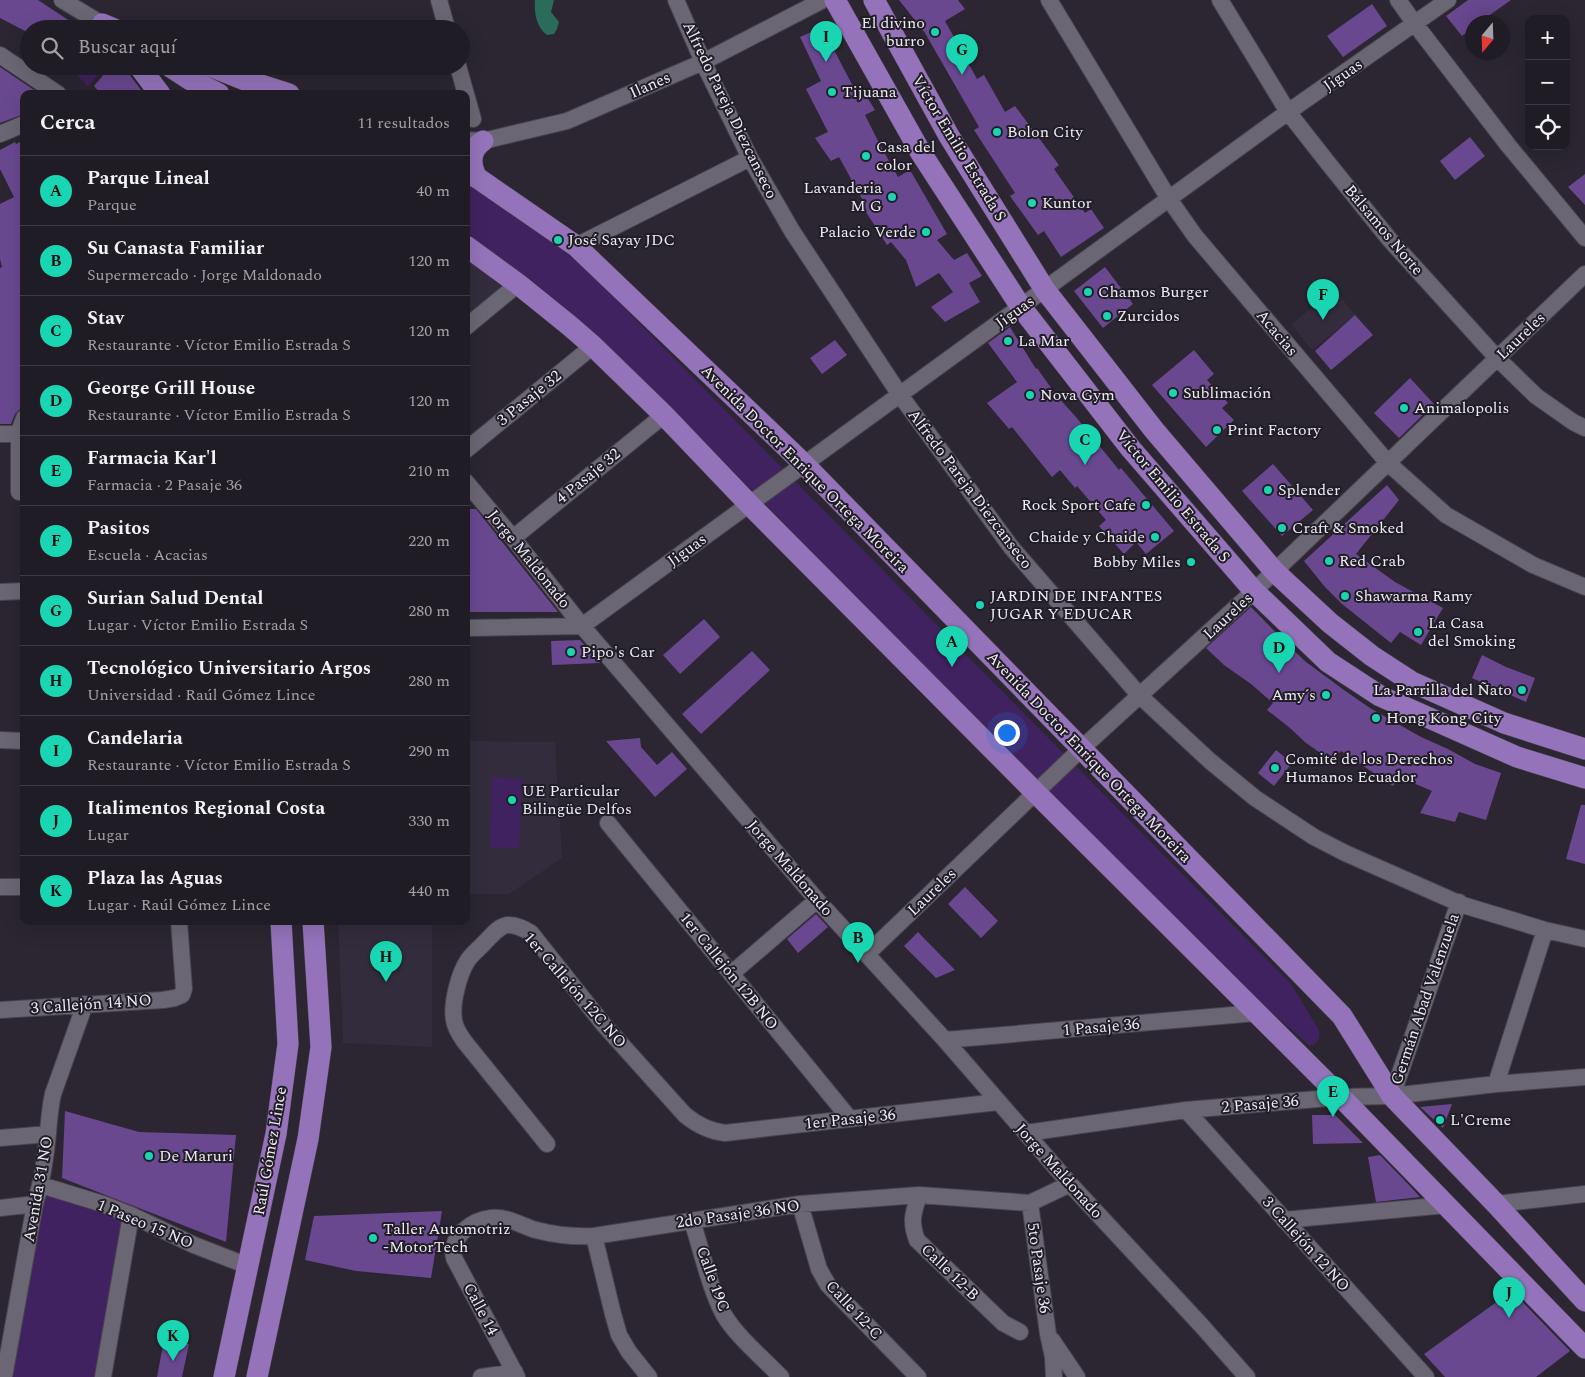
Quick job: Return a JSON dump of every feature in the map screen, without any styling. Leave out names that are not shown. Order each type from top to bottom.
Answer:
[{"type":"main road","name":"Víctor Emilio Estrada S","points":[[835,0],[921,153],[1021,307],[1131,449],[1254,591],[1328,662],[1380,696],[1517,757],[1585,778]]},
{"type":"main road","name":"Víctor Emilio Estrada S","points":[[874,0],[949,136],[1045,290],[1154,430],[1275,572],[1351,640],[1412,682],[1504,722],[1585,749]]},
{"type":"main road","points":[[146,75],[157,90]]},
{"type":"main road","points":[[182,75],[211,90]]},
{"type":"main road","points":[[234,75],[277,90]]},
{"type":"main road","points":[[921,153],[949,136]]},
{"type":"main road","points":[[470,179],[475,141]]},
{"type":"main road","name":"Avenida Doctor Enrique Ortega Moreira","points":[[470,179],[576,246],[804,464],[1342,1016],[1392,1096],[1496,1204],[1585,1302]]},
{"type":"main road","points":[[470,249],[518,284],[593,346],[664,415],[749,504],[1256,1014],[1341,1097],[1585,1348]]},
{"type":"main road","points":[[1131,449],[1154,430]]},
{"type":"main road","points":[[1517,757],[1526,730]]},
{"type":"main road","name":"Raúl Gómez Lince","points":[[224,1377],[276,1134],[288,1044],[281,925]]},
{"type":"main road","name":"Raúl Gómez Lince","points":[[256,1377],[308,1139],[321,1047],[313,925]]},
{"type":"street","points":[[62,0],[95,20]]},
{"type":"street","points":[[439,0],[445,20]]},
{"type":"street","name":"Alfredo Pareja Diezcanseco","points":[[676,0],[703,62],[750,158],[792,231],[900,395],[1011,547],[1140,696],[1210,761],[1255,798],[1294,825],[1345,853],[1459,902],[1545,930],[1585,939]]},
{"type":"street","name":"Ilanes","points":[[475,141],[567,121],[703,62],[823,0]]},
{"type":"street","name":"Acacias","points":[[1049,0],[1169,199],[1195,236],[1388,463],[1446,515],[1533,565],[1585,586]]},
{"type":"street","name":"Bálsamos Norte","points":[[1220,0],[1288,112],[1390,240],[1497,358],[1536,396],[1572,422],[1585,428]]},
{"type":"street","points":[[1398,0],[1508,145],[1585,238]]},
{"type":"street","name":"Jiguas","points":[[582,626],[1288,112],[1448,0]]},
{"type":"street","points":[[0,55],[20,68]]},
{"type":"street","points":[[30,75],[52,90]]},
{"type":"street","points":[[461,75],[465,90]]},
{"type":"street","points":[[470,105],[474,118]]},
{"type":"street","points":[[0,134],[20,126]]},
{"type":"street","points":[[576,246],[750,158]]},
{"type":"street","name":"Laureles","points":[[867,954],[1035,792],[1275,572],[1585,274]]},
{"type":"street","points":[[470,324],[518,284]]},
{"type":"street","name":"3 Pasaje 32","points":[[470,447],[593,346]]},
{"type":"street","name":"4 Pasaje 32","points":[[513,538],[664,415]]},
{"type":"street","points":[[0,434],[14,434],[20,427]]},
{"type":"street","points":[[19,492],[20,470]]},
{"type":"street","name":"Jorge Maldonado","points":[[470,487],[582,626],[817,900],[946,1040],[1070,1184],[1247,1377]]},
{"type":"street","points":[[0,592],[20,591]]},
{"type":"street","points":[[470,628],[582,626]]},
{"type":"street","points":[[0,740],[20,741]]},
{"type":"street","name":"1er Callejón 12B NO","points":[[608,822],[850,1119]]},
{"type":"street","points":[[0,887],[20,887]]},
{"type":"street","points":[[731,974],[817,900]]},
{"type":"street","name":"Germán Abad Valenzuela","points":[[1392,1096],[1459,902]]},
{"type":"street","name":"3 Callejón 14 NO","points":[[0,1010],[163,1000],[182,995],[184,989],[179,925]]},
{"type":"street","name":"1er Callejón 12C NO","points":[[547,1144],[464,1041],[456,1030],[453,1019],[453,1006],[462,971],[469,959],[500,928],[507,925],[516,926],[531,933],[610,1031],[685,1115],[704,1128]]},
{"type":"street","points":[[1496,1084],[1545,930]]},
{"type":"street","name":"Avenida 31 NO","points":[[4,1377],[35,1204],[41,1186],[48,1134],[49,1109],[85,1004]]},
{"type":"street","name":"1 Pasaje 36","points":[[946,1040],[1256,1014]]},
{"type":"street","name":"2 Pasaje 36","points":[[1026,1133],[1186,1110],[1341,1097],[1392,1096],[1496,1084],[1585,1077]]},
{"type":"street","name":"1er Pasaje 36","points":[[704,1128],[714,1132],[725,1133],[998,1102]]},
{"type":"street","name":"3 Callejón 12 NO","points":[[1186,1110],[1426,1377]]},
{"type":"street","points":[[0,1138],[48,1134]]},
{"type":"street","name":"5to Pasaje 36","points":[[1054,1377],[1053,1357],[1048,1334],[1030,1203],[1070,1184]]},
{"type":"street","name":"1 Paseo 15 NO","points":[[41,1186],[103,1204],[194,1245],[248,1266]]},
{"type":"street","points":[[1496,1204],[1585,1194]]},
{"type":"street","name":"2do Pasaje 36 NO","points":[[456,1239],[467,1228],[478,1221],[492,1218],[510,1220],[536,1230],[577,1237],[800,1204],[919,1195],[1030,1203]]},
{"type":"street","name":"Calle 12-B","points":[[919,1195],[912,1224],[917,1240],[1003,1323],[1020,1332]]},
{"type":"street","points":[[0,1208],[35,1204]]},
{"type":"street","name":"Calle 12-C","points":[[800,1204],[819,1269],[828,1285],[918,1377]]},
{"type":"street","points":[[1284,1220],[1446,1205]]},
{"type":"street","points":[[103,1377],[131,1215]]},
{"type":"street","name":"Calle 19C","points":[[692,1220],[715,1293],[724,1314],[738,1333],[781,1377]]},
{"type":"street","points":[[594,1236],[619,1335],[648,1377]]},
{"type":"street","name":"Calle 14","points":[[456,1239],[452,1249],[454,1258],[516,1374]]},
{"type":"street","points":[[1048,1334],[1077,1377]]},
{"type":"street","points":[[481,1377],[516,1374]]},
{"type":"shaded area","points":[[535,0],[554,0],[551,12],[559,22],[554,34],[547,35],[540,28],[535,14]]},
{"type":"shaded area","points":[[77,75],[98,75],[88,86]]},
{"type":"shaded area","points":[[470,185],[586,269],[1291,984],[1319,1030],[1317,1042],[1314,1045],[1309,1045],[1200,949],[650,386],[550,297],[470,235]]},
{"type":"shaded area","points":[[470,258],[507,284],[470,313]]},
{"type":"shaded area","points":[[1335,290],[1355,315],[1312,350],[1291,324]]},
{"type":"shaded area","name":"UE Particular Bilingüe Delfos","points":[[470,741],[555,742],[562,858],[509,894],[470,894]]},
{"type":"shaded area","points":[[492,777],[522,779],[519,848],[490,848]]},
{"type":"shaded area","points":[[338,925],[432,925],[432,1047],[343,1043]]},
{"type":"shaded area","points":[[41,1185],[131,1215],[103,1377],[4,1377]]},
{"type":"building","points":[[0,0],[38,0],[68,20],[20,20],[20,28],[0,18]]},
{"type":"building","points":[[899,0],[958,0],[965,9],[945,21],[977,79],[984,75],[1005,112],[1015,106],[1059,165],[1054,169],[1085,213],[1091,209],[1104,228],[1061,257],[1044,231],[1038,235],[1010,196],[1015,193],[974,130],[979,127],[925,33]]},
{"type":"building","points":[[1468,0],[1511,0],[1490,15],[1465,15],[1465,34],[1462,36],[1446,16]]},
{"type":"building","points":[[1372,4],[1387,26],[1343,57],[1327,36]]},
{"type":"building","points":[[822,27],[857,94],[863,91],[875,110],[865,115],[898,177],[910,170],[947,234],[937,240],[954,260],[967,253],[982,276],[969,283],[980,302],[945,322],[931,307],[953,292],[939,273],[916,287],[906,260],[891,242],[887,245],[859,201],[862,199],[839,157],[831,161],[815,138],[828,132],[806,89],[821,81],[800,37]]},
{"type":"building","points":[[0,67],[34,90],[20,90],[20,116],[0,123]]},
{"type":"building","points":[[103,75],[130,75],[141,90],[98,90],[94,86]]},
{"type":"building","points":[[1470,137],[1485,156],[1455,180],[1440,161]]},
{"type":"building","points":[[15,142],[16,144],[20,142],[20,409],[15,414],[11,424],[0,424],[0,268],[2,267],[0,259],[0,204],[14,197],[0,169],[0,150]]},
{"type":"building","points":[[1585,174],[1585,205],[1568,187]]},
{"type":"building","points":[[1105,267],[1133,304],[1103,328],[1074,291]]},
{"type":"building","points":[[1355,315],[1373,335],[1331,370],[1315,351]]},
{"type":"building","points":[[1010,327],[1036,369],[1056,395],[1119,470],[1121,468],[1174,531],[1146,554],[1136,542],[1124,554],[1099,526],[1106,520],[1077,486],[1075,488],[1060,470],[1052,477],[1012,427],[1009,429],[987,403],[1017,382],[988,343]]},
{"type":"building","points":[[835,340],[847,355],[822,374],[810,358]]},
{"type":"building","points":[[1194,350],[1214,374],[1207,380],[1228,403],[1222,408],[1234,420],[1206,447],[1152,385]]},
{"type":"building","name":"Animalopolis","points":[[1410,378],[1434,404],[1399,438],[1374,413]]},
{"type":"building","points":[[1273,464],[1313,510],[1282,536],[1242,491]]},
{"type":"building","points":[[1387,485],[1399,500],[1356,554],[1395,582],[1443,608],[1421,645],[1400,632],[1391,643],[1342,604],[1304,561]]},
{"type":"building","points":[[470,509],[476,509],[558,612],[470,612]]},
{"type":"building","points":[[1251,607],[1306,662],[1370,708],[1421,737],[1475,764],[1501,773],[1486,820],[1459,812],[1455,822],[1420,813],[1432,791],[1399,777],[1393,786],[1341,751],[1332,761],[1306,743],[1267,710],[1273,703],[1251,684],[1224,665],[1206,648]]},
{"type":"building","points":[[704,619],[720,637],[680,674],[663,655]]},
{"type":"building","name":"Pipo's Car","points":[[580,640],[600,663],[552,665],[551,641]]},
{"type":"building","points":[[752,651],[770,670],[701,734],[682,714]]},
{"type":"building","points":[[1482,655],[1535,678],[1526,702],[1472,678]]},
{"type":"building","points":[[640,738],[641,747],[657,765],[672,752],[687,769],[655,797],[606,741]]},
{"type":"building","name":"Comité de los Derechos Humanos Ecuador","points":[[1276,750],[1292,763],[1274,786],[1258,773]]},
{"type":"building","points":[[1581,805],[1585,805],[1585,864],[1566,859]]},
{"type":"building","points":[[965,887],[998,921],[981,938],[948,904]]},
{"type":"building","points":[[816,914],[828,927],[798,953],[787,939]]},
{"type":"building","points":[[918,932],[955,970],[936,978],[904,946]]},
{"type":"building","name":"L'Creme","points":[[1452,1104],[1443,1128],[1420,1107]]},
{"type":"building","name":"De Maruri","points":[[65,1111],[139,1132],[236,1135],[226,1242],[62,1178]]},
{"type":"building","points":[[1312,1115],[1335,1115],[1363,1143],[1313,1144]]},
{"type":"building","points":[[1380,1155],[1420,1197],[1376,1202],[1368,1157]]},
{"type":"building","name":"Taller Automotriz -MotorTech","points":[[442,1211],[431,1278],[356,1271],[305,1260],[314,1216]]},
{"type":"building","points":[[1512,1291],[1570,1351],[1536,1377],[1445,1377],[1424,1354]]},
{"type":"building","points":[[164,1340],[189,1344],[182,1377],[157,1377]]},
{"type":"place","name":"El divino burro","points":[[935,32]]},
{"type":"place","name":"Candelaria","points":[[826,62]]},
{"type":"place","name":"Surian Salud Dental","points":[[962,75]]},
{"type":"place","name":"Tijuana","points":[[832,92]]},
{"type":"place","name":"Bolon City","points":[[997,132]]},
{"type":"place","name":"Casa del color","points":[[866,156]]},
{"type":"place","name":"Lavanderia M G","points":[[892,197]]},
{"type":"place","name":"Kuntor","points":[[1032,203]]},
{"type":"place","name":"Palacio Verde","points":[[926,232]]},
{"type":"place","name":"José Sayay JDC","points":[[558,240]]},
{"type":"place","name":"Chamos Burger","points":[[1088,292]]},
{"type":"place","name":"Zurcidos","points":[[1107,316]]},
{"type":"place","name":"Pasitos","points":[[1323,320]]},
{"type":"place","name":"La Mar","points":[[1008,341]]},
{"type":"place","name":"Sublimación","points":[[1173,393]]},
{"type":"place","name":"Nova Gym","points":[[1030,395]]},
{"type":"place","name":"Animalopolis","points":[[1404,408]]},
{"type":"place","name":"Print Factory","points":[[1217,430]]},
{"type":"place","name":"Stav","points":[[1085,465]]},
{"type":"place","name":"Splender","points":[[1268,490]]},
{"type":"place","name":"Rock Sport Cafe","points":[[1146,505]]},
{"type":"place","name":"Craft & Smoked","points":[[1282,528]]},
{"type":"place","name":"Chaide y Chaide","points":[[1155,537]]},
{"type":"place","name":"Red Crab","points":[[1329,561]]},
{"type":"place","name":"Bobby Miles","points":[[1191,562]]},
{"type":"place","name":"Shawarma Ramy","points":[[1345,596]]},
{"type":"place","name":"JARDIN DE INFANTES JUGAR Y EDUCAR","points":[[980,605]]},
{"type":"place","name":"La Casa del Smoking","points":[[1418,632]]},
{"type":"place","name":"Pipo's Car","points":[[571,652]]},
{"type":"place","name":"Parque Lineal","points":[[952,667]]},
{"type":"place","name":"George Grill House","points":[[1279,673]]},
{"type":"place","name":"La Parrilla del Ñato","points":[[1522,690]]},
{"type":"place","name":"Amy´s","points":[[1326,695]]},
{"type":"place","name":"Hong Kong City","points":[[1376,718]]},
{"type":"place","name":"Comité de los Derechos Humanos Ecuador","points":[[1275,768]]},
{"type":"place","name":"UE Particular Bilingüe Delfos","points":[[512,800]]},
{"type":"place","name":"Su Canasta Familiar","points":[[858,963]]},
{"type":"place","name":"Tecnológico Universitario Argos","points":[[386,982]]},
{"type":"place","name":"Farmacia Kar'l","points":[[1333,1117]]},
{"type":"place","name":"L'Creme","points":[[1440,1120]]},
{"type":"place","name":"De Maruri","points":[[149,1156]]},
{"type":"place","name":"Taller Automotriz -MotorTech","points":[[373,1238]]},
{"type":"place","name":"Italimentos Regional Costa","points":[[1509,1318]]},
{"type":"place","name":"Plaza las Aguas","points":[[173,1361]]}]
